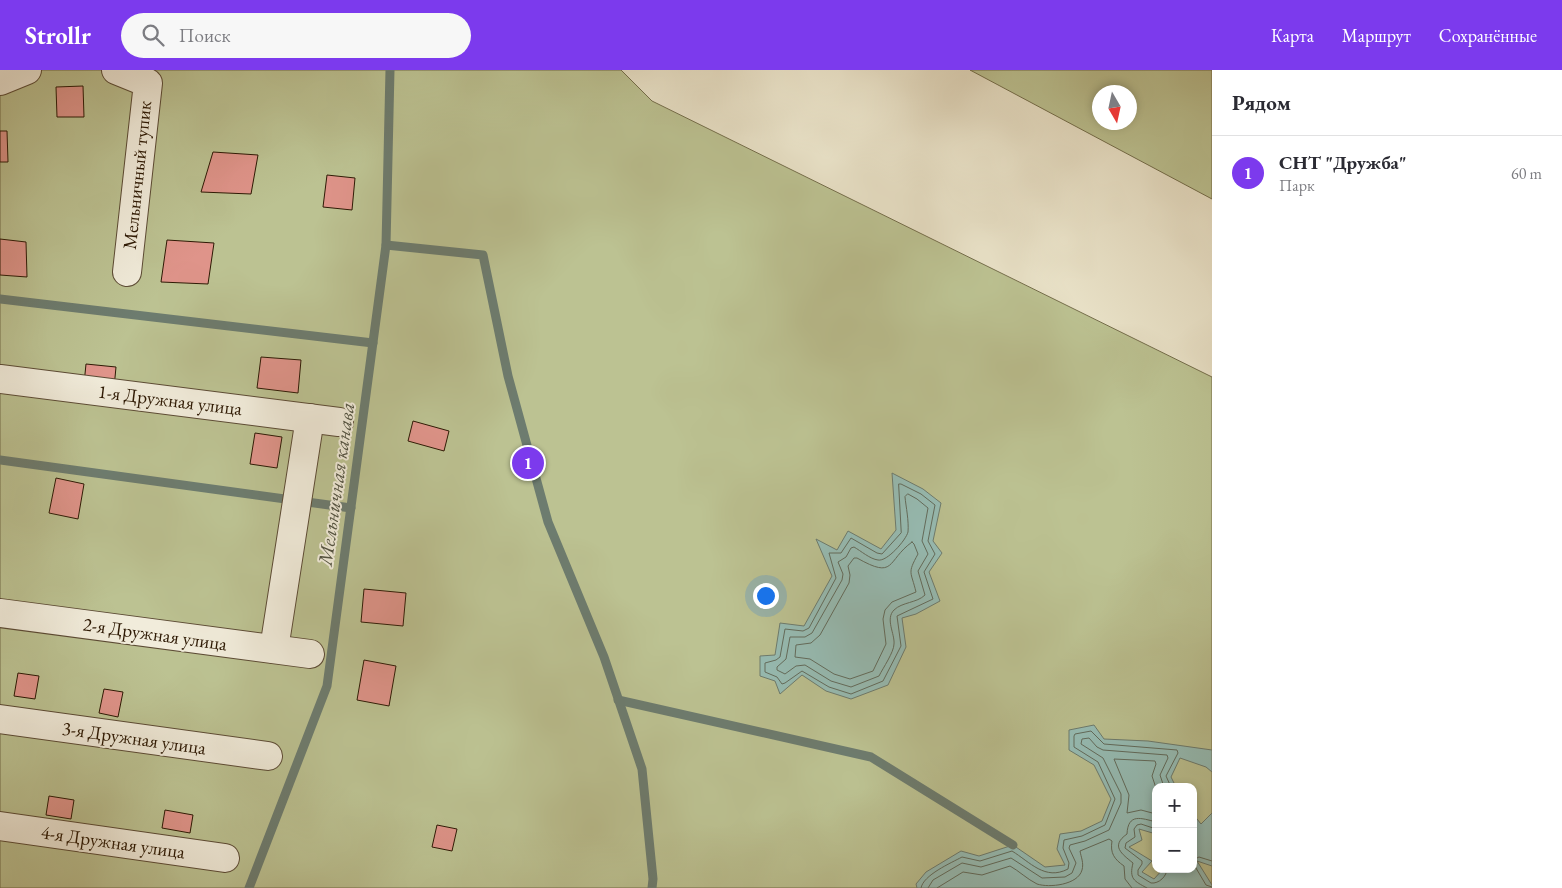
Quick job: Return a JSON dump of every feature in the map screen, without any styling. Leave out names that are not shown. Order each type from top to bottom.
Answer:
[{"type":"lane","points":[[0,81],[27,70]]},
{"type":"lane","name":"Мельничный тупик","points":[[116,70],[148,83],[127,272]]},
{"type":"lane","name":"1-я Дружная улица","points":[[0,379],[339,422]]},
{"type":"lane","points":[[274,649],[310,418]]},
{"type":"lane","name":"2-я Дружная улица","points":[[0,613],[310,654]]},
{"type":"lane","name":"3-я Дружная улица","points":[[0,719],[268,756]]},
{"type":"lane","name":"4-я Дружная улица","points":[[0,826],[225,858]]},
{"type":"green space","points":[[0,70],[621,70],[652,101],[1212,377],[1212,888],[0,888]]},
{"type":"green space","points":[[970,70],[1212,70],[1212,199]]},
{"type":"water","points":[[892,473],[923,489],[941,503],[933,541],[942,553],[929,572],[940,601],[916,614],[902,618],[906,647],[888,685],[851,699],[826,691],[802,675],[780,694],[775,681],[760,676],[760,656],[775,655],[780,623],[804,626],[832,576],[816,539],[837,550],[848,531],[881,549],[896,530]]},
{"type":"water","points":[[1094,725],[1104,739],[1148,741],[1212,750],[1212,772],[1206,767],[1180,758],[1171,777],[1174,783],[1152,783],[1152,833],[1139,829],[1142,840],[1129,847],[1152,861],[1142,872],[1154,879],[1159,873],[1197,873],[1197,861],[1212,888],[917,888],[916,884],[926,872],[961,851],[979,856],[1013,845],[1045,867],[1065,865],[1057,849],[1060,834],[1081,831],[1102,821],[1111,799],[1094,765],[1069,750],[1069,730]]},
{"type":"water","points":[[1212,813],[1212,866],[1197,861],[1197,819],[1201,824]]},
{"type":"building","points":[[83,86],[84,117],[57,117],[56,87]]},
{"type":"building","points":[[0,131],[7,131],[8,162],[0,162]]},
{"type":"building","points":[[213,152],[258,155],[251,194],[201,192]]},
{"type":"building","points":[[327,175],[355,178],[352,210],[323,207]]},
{"type":"building","points":[[0,239],[26,242],[27,277],[0,275]]},
{"type":"building","points":[[167,240],[214,243],[208,284],[161,282]]},
{"type":"building","points":[[261,357],[301,360],[298,393],[257,388]]},
{"type":"building","points":[[86,364],[116,367],[114,388],[84,384]]},
{"type":"building","points":[[413,421],[449,431],[444,451],[408,441]]},
{"type":"building","points":[[255,433],[282,437],[277,468],[250,464]]},
{"type":"building","points":[[56,478],[84,484],[78,519],[49,513]]},
{"type":"building","points":[[364,589],[406,593],[403,626],[361,622]]},
{"type":"building","points":[[364,660],[396,666],[389,706],[357,700]]},
{"type":"building","points":[[18,673],[39,676],[35,699],[14,696]]},
{"type":"building","points":[[104,689],[123,692],[118,717],[99,713]]},
{"type":"building","points":[[49,796],[74,800],[71,819],[46,815]]},
{"type":"building","points":[[165,810],[193,815],[190,833],[162,828]]},
{"type":"building","points":[[437,825],[457,829],[452,851],[432,847]]},
{"type":"waterway","name":"Мельничная канава","points":[[249,888],[327,686],[386,245],[390,70]]},
{"type":"waterway","points":[[386,245],[483,255],[508,376],[548,522],[604,657],[642,769],[653,879],[652,888]]},
{"type":"waterway","points":[[0,299],[373,343]]},
{"type":"waterway","points":[[0,460],[351,508]]},
{"type":"waterway","points":[[618,700],[871,757],[1013,845]]},
{"type":"place","name":"СНТ \"Дружба\"","points":[[528,463]]}]
